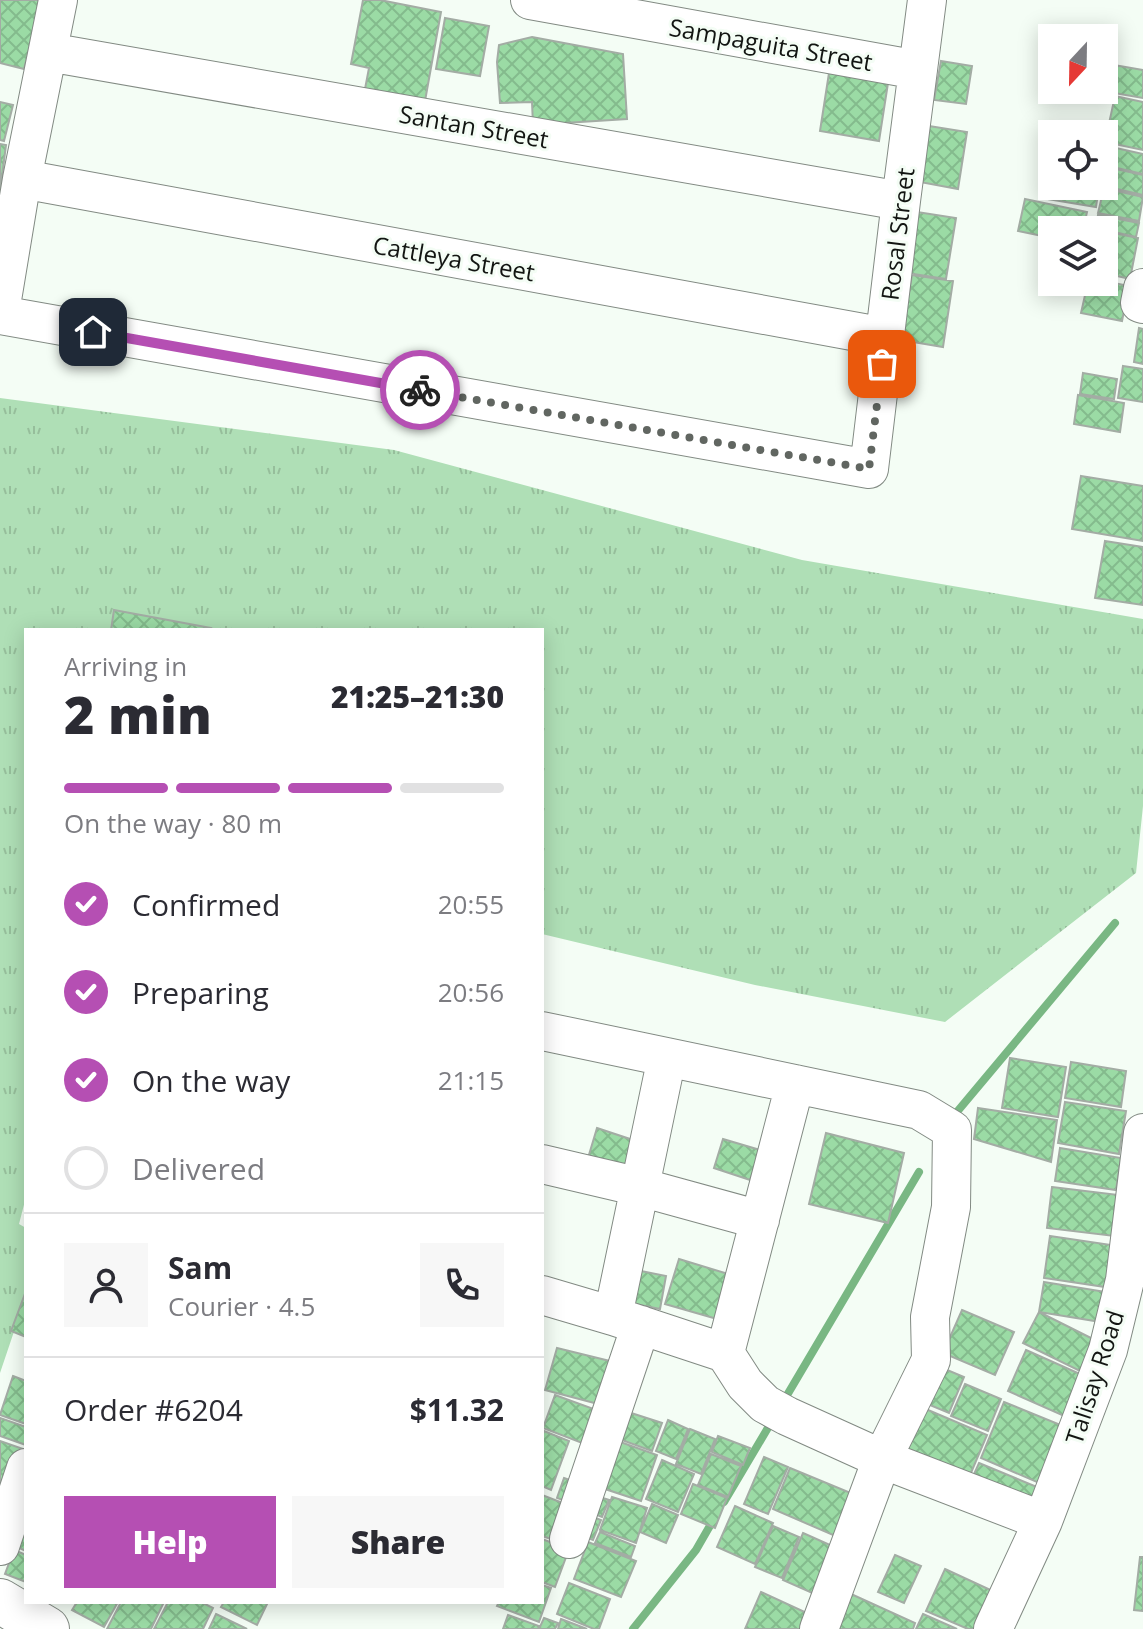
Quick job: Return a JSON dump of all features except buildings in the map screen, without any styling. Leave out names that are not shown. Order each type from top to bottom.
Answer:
[{"type":"street","points":[[0,314],[22,179],[58,0]]},
{"type":"street","name":"Sampaguita Street","points":[[530,0],[918,70]]},
{"type":"street","name":"Rosal Street","points":[[0,314],[869,469],[927,0]]},
{"type":"street","name":"Santan Street","points":[[48,52],[901,201]]},
{"type":"street","name":"Cattleya Street","points":[[22,179],[885,337]]},
{"type":"street","points":[[1143,288],[1140,303],[1143,304]]},
{"type":"street","points":[[544,1031],[919,1110],[952,1130],[951,1207],[930,1317],[931,1360],[882,1459],[819,1629]]},
{"type":"street","points":[[569,1539],[627,1320],[640,1187],[667,1057]]},
{"type":"street","points":[[725,1353],[795,1084]]},
{"type":"street","name":"Talisay Road","points":[[993,1629],[1043,1521],[1108,1350],[1137,1225],[1143,1133]]},
{"type":"street","points":[[544,1164],[760,1220]]},
{"type":"street","points":[[544,1296],[725,1353],[745,1384],[776,1410],[882,1459],[1043,1521]]},
{"type":"street","points":[[0,1546],[24,1474]]},
{"type":"green space","points":[[0,398],[394,450],[802,560],[1143,619],[1143,806],[1136,873],[945,1022],[755,985],[544,934],[544,628],[24,628],[24,1205],[19,1224],[24,1227],[24,1302],[0,1373]]},
{"type":"waterway","points":[[951,1119],[1115,923]]},
{"type":"waterway","points":[[783,1402],[919,1172]]},
{"type":"waterway","points":[[724,1502],[772,1421]]},
{"type":"waterway","points":[[633,1629],[696,1550],[715,1517]]},
{"type":"way so far","points":[[420,390],[869,469],[882,364]]},
{"type":"route","points":[[93,332],[420,390]]}]
